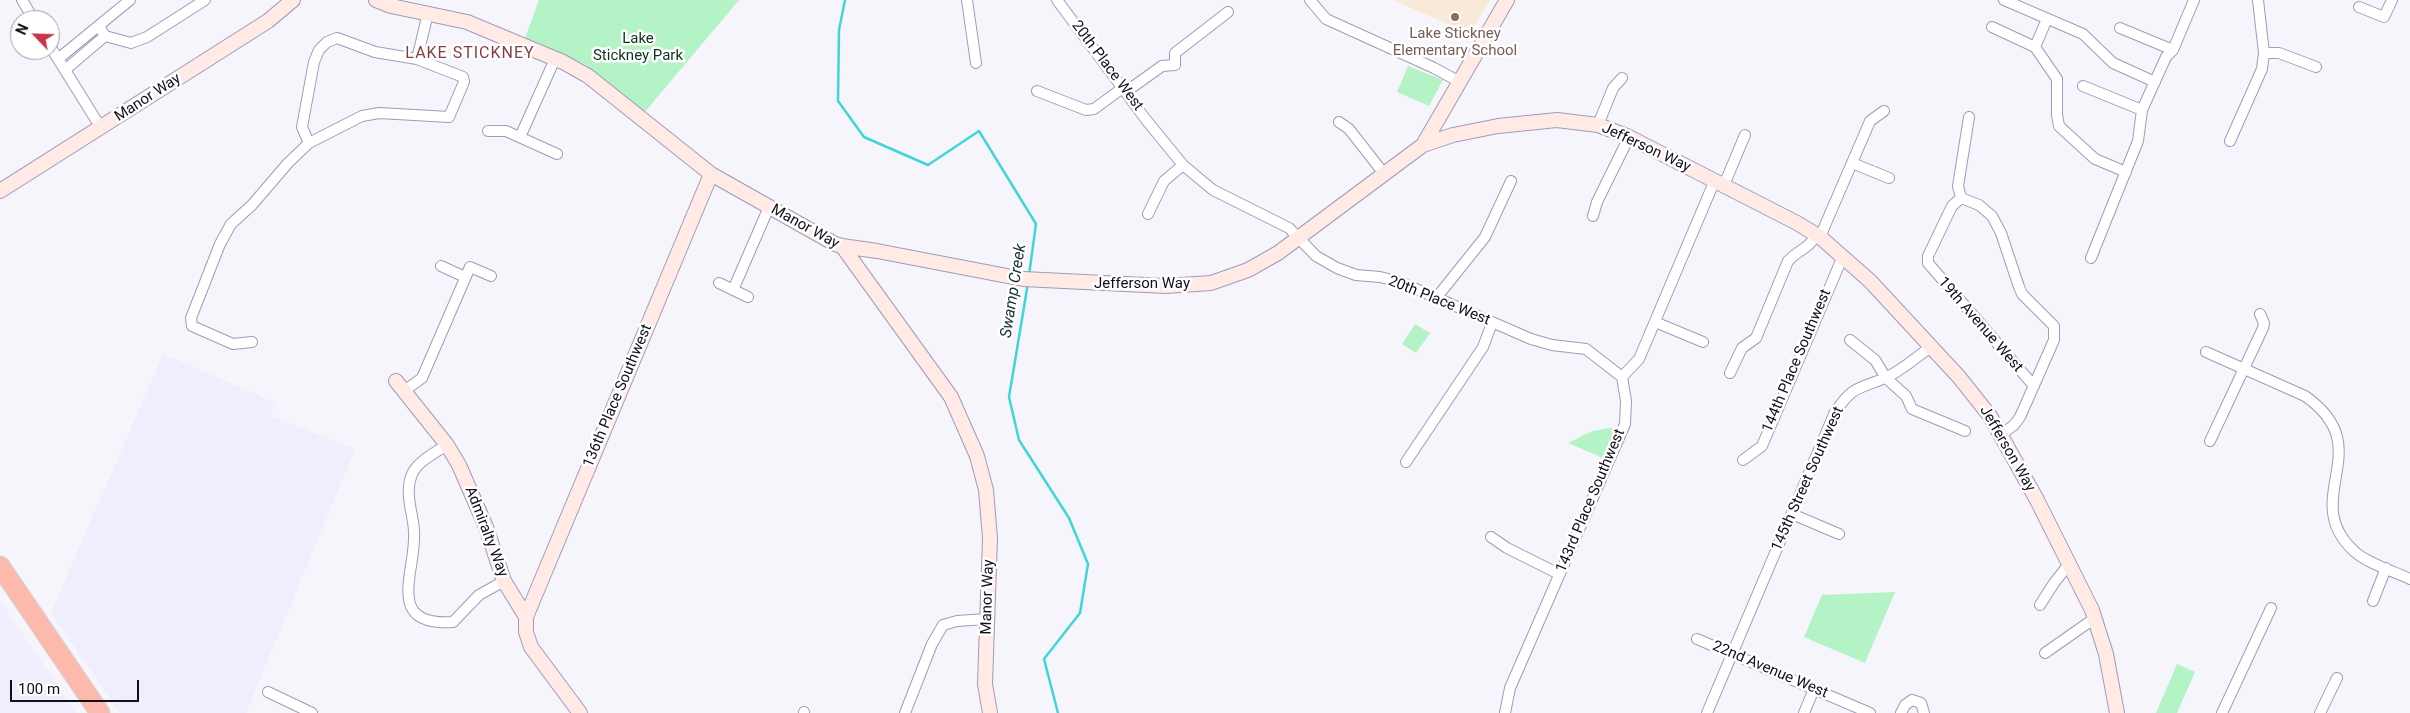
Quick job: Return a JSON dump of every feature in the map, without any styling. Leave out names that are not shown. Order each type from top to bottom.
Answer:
[{"type":"highway","points":[[0,566],[100,713]]},
{"type":"street","points":[[60,57],[130,0]]},
{"type":"street","points":[[99,26],[105,36],[131,43],[147,37],[205,0]]},
{"type":"street","name":"Manor Way","points":[[0,192],[268,20],[293,0]]},
{"type":"street","name":"Manor Way","points":[[376,0],[467,22],[555,59],[588,76],[711,174],[835,244],[842,246],[952,397],[977,456],[986,490],[990,538],[985,684],[990,713]]},
{"type":"street","points":[[967,0],[976,63]]},
{"type":"street","name":"20th Place West","points":[[1058,0],[1183,165],[1213,190],[1229,200],[1272,218],[1289,228],[1316,256],[1337,268],[1356,275],[1380,277],[1400,282],[1492,323],[1552,345],[1586,350],[1622,378]]},
{"type":"street","points":[[1310,0],[1326,19],[1434,68],[1460,82]]},
{"type":"street","points":[[1423,145],[1507,0]]},
{"type":"street","points":[[2004,0],[2083,34],[2113,64],[2154,82]]},
{"type":"street","points":[[2091,258],[2138,142],[2142,110],[2166,57],[2173,50],[2194,0]]},
{"type":"street","points":[[2230,141],[2262,70],[2264,53],[2258,0]]},
{"type":"street","points":[[2359,7],[2384,18],[2392,0]]},
{"type":"street","points":[[1037,91],[1086,110],[1094,109],[1162,66],[1175,65],[1175,53],[1228,12]]},
{"type":"street","points":[[416,60],[428,13]]},
{"type":"street","points":[[2035,47],[2047,19]]},
{"type":"street","points":[[1992,27],[2035,47],[2057,79],[2057,115],[2059,126],[2094,159],[2126,172]]},
{"type":"street","points":[[2120,28],[2173,50]]},
{"type":"street","points":[[65,70],[105,36]]},
{"type":"street","points":[[252,342],[233,344],[192,326],[191,318],[220,244],[231,224],[252,205],[288,163],[310,143],[362,116],[379,113],[449,117],[464,82],[463,77],[456,72],[416,60],[375,52],[336,38],[318,50],[302,127],[310,143]]},
{"type":"street","points":[[2264,53],[2279,53],[2316,66]]},
{"type":"street","points":[[520,137],[555,59]]},
{"type":"street","points":[[59,60],[101,128]]},
{"type":"street","points":[[1598,125],[1613,88],[1622,78]]},
{"type":"street","points":[[2083,86],[2142,110]]},
{"type":"street","points":[[1730,373],[1742,348],[1756,338],[1788,260],[1796,253],[1808,248],[1819,235],[1870,121],[1884,111]]},
{"type":"street","points":[[1969,117],[1958,186],[1960,198],[1979,205],[1992,216],[2001,233],[2022,294],[2054,326],[2054,340],[2020,417],[2014,425],[2002,434]]},
{"type":"street","name":"Jefferson Way","points":[[842,246],[878,251],[1023,280],[1166,286],[1211,283],[1248,270],[1299,238],[1423,145],[1452,136],[1530,121],[1557,120],[1598,125],[1629,137],[1720,182],[1819,235],[1843,256],[1931,347],[1978,399],[2002,434],[2095,618],[2106,654],[2117,713]]},
{"type":"street","points":[[1339,122],[1349,129],[1385,175]]},
{"type":"street","points":[[488,131],[506,131],[557,154]]},
{"type":"street","points":[[1622,378],[1639,360],[1720,182],[1745,135]]},
{"type":"street","points":[[1593,216],[1597,202],[1629,137]]},
{"type":"street","points":[[1852,163],[1889,178]]},
{"type":"street","points":[[1148,214],[1164,182],[1183,165]]},
{"type":"street","name":"136th Place Southwest","points":[[526,617],[711,174]]},
{"type":"street","points":[[1437,297],[1485,237],[1511,181]]},
{"type":"street","name":"19th Avenue West","points":[[1960,198],[1952,206],[1928,256],[1928,264],[2034,386]]},
{"type":"street","points":[[733,290],[769,207]]},
{"type":"street","name":"144th Place Southwest","points":[[1743,460],[1762,446],[1843,256]]},
{"type":"street","points":[[441,266],[465,277]]},
{"type":"street","points":[[400,386],[422,378],[470,267],[492,276]]},
{"type":"street","points":[[718,283],[748,296]]},
{"type":"street","points":[[2210,441],[2263,328],[2264,323],[2260,314]]},
{"type":"street","points":[[1655,322],[1703,342]]},
{"type":"street","points":[[1406,462],[1483,347],[1492,323]]},
{"type":"street","points":[[1850,340],[1876,360],[1886,378],[1906,396],[1912,408],[1965,431]]},
{"type":"street","name":"145th Street Southwest","points":[[1707,713],[1835,412],[1845,398],[1855,389],[1886,378],[1931,347]]},
{"type":"street","points":[[2206,352],[2305,396],[2328,416],[2340,446],[2340,461],[2332,493],[2332,510],[2336,526],[2344,541],[2357,553],[2410,579]]},
{"type":"street","name":"143rd Place Southwest","points":[[1505,713],[1510,688],[1625,424],[1626,401],[1622,378]]},
{"type":"street","name":"Admiralty Way","points":[[400,386],[447,444],[459,465],[486,527],[504,581],[526,617],[526,632],[531,647],[580,713]]},
{"type":"street","points":[[447,444],[413,472],[408,487],[415,532],[414,553],[407,590],[410,603],[415,612],[426,620],[440,623],[453,622],[479,595],[504,581]]},
{"type":"street","points":[[1792,514],[1839,534]]},
{"type":"street","points":[[1491,537],[1507,548],[1560,574]]},
{"type":"street","points":[[2040,605],[2069,564]]},
{"type":"street","points":[[2373,601],[2386,568]]},
{"type":"street","points":[[2222,713],[2271,608]]},
{"type":"street","points":[[2045,653],[2078,632],[2095,618]]},
{"type":"street","points":[[906,713],[932,644],[943,625],[957,621],[987,619]]},
{"type":"street","name":"22nd Avenue West","points":[[1697,639],[1870,713]]},
{"type":"street","points":[[2320,713],[2337,678]]},
{"type":"street","points":[[1804,713],[1814,690]]},
{"type":"street","points":[[268,692],[312,713]]},
{"type":"street","points":[[1901,713],[1905,704],[1912,700],[1921,704],[1924,713]]},
{"type":"shaded area","name":"Lake Stickney Elementary School","points":[[1393,0],[1490,0],[1470,34]]},
{"type":"shaded area","points":[[163,354],[276,403],[271,416],[355,449],[246,713],[120,713],[51,613]]},
{"type":"shaded area","points":[[0,600],[76,713],[0,713]]},
{"type":"green space","name":"Lake Stickney Park","points":[[539,0],[739,0],[644,113],[586,65],[525,38]]},
{"type":"green space","points":[[1408,66],[1443,80],[1429,106],[1397,92]]},
{"type":"green space","points":[[1415,324],[1430,333],[1416,353],[1402,344]]},
{"type":"green space","points":[[1617,427],[1603,458],[1568,443],[1592,431]]},
{"type":"green space","points":[[1895,592],[1865,663],[1804,637],[1822,595]]},
{"type":"green space","points":[[2177,664],[2195,672],[2177,713],[2156,713]]},
{"type":"waterway","name":"Swamp Creek","points":[[845,0],[839,30],[838,101],[864,137],[928,165],[979,131],[1036,224],[1029,275]]},
{"type":"waterway","name":"Swamp Creek","points":[[1028,283],[1009,397],[1019,440],[1069,518],[1088,564],[1080,613],[1044,659],[1058,713]]},
{"type":"place","name":"Lake Stickney Elementary School","points":[[1455,17]]},
{"type":"district","name":"LAKE STICKNEY","points":[[470,54]]}]
